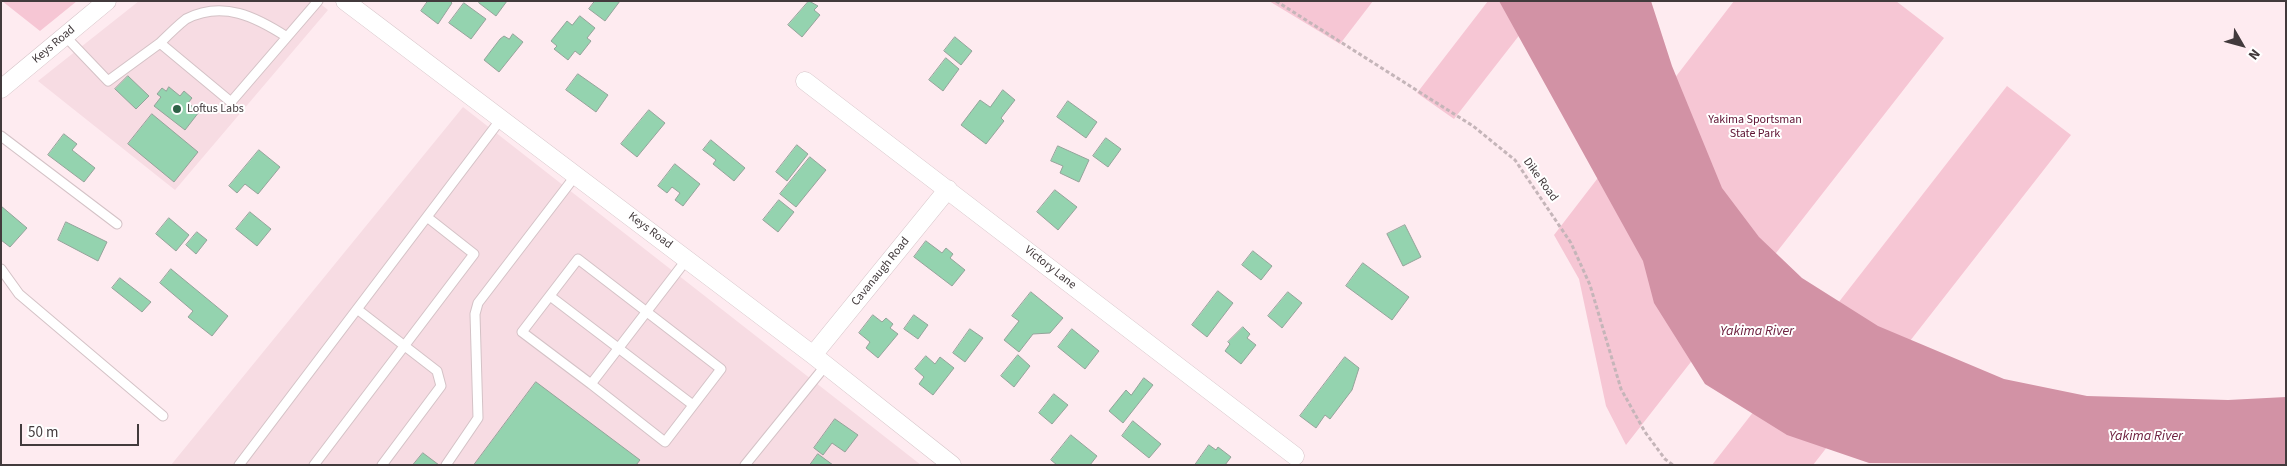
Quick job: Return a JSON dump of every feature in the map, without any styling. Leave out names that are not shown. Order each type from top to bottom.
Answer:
[{"type":"street","name":"Keys Road","points":[[1,89],[107,1]]},
{"type":"street","name":"Keys Road","points":[[345,1],[820,360],[952,465]]},
{"type":"street","name":"Victory Lane","points":[[805,81],[1295,456]]},
{"type":"street","name":"Cavanaugh Road","points":[[820,360],[948,189]]},
{"type":"lane","points":[[160,43],[231,102],[318,1]]},
{"type":"lane","points":[[65,36],[108,81],[160,43],[195,14],[234,8],[254,15],[287,38]]},
{"type":"lane","points":[[239,465],[501,119]]},
{"type":"lane","points":[[1,136],[117,224]]},
{"type":"lane","points":[[446,465],[478,418],[475,314],[478,303],[576,176]]},
{"type":"lane","points":[[314,465],[474,254],[427,217]]},
{"type":"lane","points":[[591,384],[687,259]]},
{"type":"lane","points":[[578,260],[647,312],[721,369],[665,442],[522,332],[578,260]]},
{"type":"lane","points":[[1,269],[19,294],[163,416]]},
{"type":"lane","points":[[550,296],[693,405]]},
{"type":"lane","points":[[357,309],[437,371],[441,386],[382,465]]},
{"type":"lane","points":[[745,465],[820,360]]},
{"type":"path","name":"Dike Road","points":[[1276,1],[1473,126],[1515,160],[1571,242],[1590,285],[1621,389],[1645,432],[1665,459],[1673,465]]},
{"type":"shaded area","points":[[139,1],[317,1],[328,10],[175,190],[38,81]]},
{"type":"shaded area","points":[[463,107],[921,465],[171,465]]},
{"type":"green space","points":[[2,1],[77,1],[40,31]]},
{"type":"green space","points":[[1269,1],[1373,1],[1340,44]]},
{"type":"green space","points":[[1488,1],[1546,1],[1454,119],[1417,93]]},
{"type":"green space","name":"Yakima Sportsman State Park","points":[[1734,1],[1896,1],[1944,38],[1626,445],[1606,406],[1579,279],[1554,235]]},
{"type":"green space","points":[[2007,86],[2071,135],[1813,465],[1712,465]]},
{"type":"water","name":"Yakima River","points":[[1499,1],[1651,1],[1672,66],[1722,188],[1759,237],[1802,278],[1878,326],[2004,379],[2087,396],[2228,400],[2286,397],[2286,465],[1869,463],[1787,435],[1705,384],[1654,303],[1643,261]]},
{"type":"building","points":[[428,1],[450,1],[452,3],[438,24],[421,11]]},
{"type":"building","points":[[480,1],[507,1],[496,16],[479,3]]},
{"type":"building","points":[[595,1],[620,1],[605,21],[589,9]]},
{"type":"building","points":[[809,1],[818,6],[814,10],[820,15],[802,37],[788,25]]},
{"type":"building","points":[[464,3],[486,19],[471,39],[449,23]]},
{"type":"building","points":[[580,16],[595,28],[587,38],[591,41],[580,55],[575,51],[568,60],[554,49],[557,46],[551,41],[567,21],[572,25]]},
{"type":"building","points":[[513,34],[523,42],[499,72],[484,60],[500,39],[504,36],[509,39]]},
{"type":"building","points":[[955,37],[972,51],[961,65],[944,51]]},
{"type":"building","points":[[946,58],[959,69],[943,91],[929,80]]},
{"type":"building","points":[[578,74],[608,95],[596,112],[566,90]]},
{"type":"building","points":[[128,76],[149,96],[136,109],[115,89]]},
{"type":"building","name":"Loftus Labs","points":[[169,87],[180,96],[184,91],[192,98],[188,103],[199,112],[185,130],[154,106],[161,97],[157,94],[162,88],[166,91]]},
{"type":"building","points":[[1003,90],[1015,100],[1001,118],[1004,121],[986,144],[961,125],[980,100],[990,107]]},
{"type":"building","points":[[1068,101],[1097,122],[1086,138],[1057,117]]},
{"type":"building","points":[[649,110],[665,123],[637,157],[621,144]]},
{"type":"building","points":[[152,114],[198,152],[174,182],[128,144]]},
{"type":"building","points":[[64,134],[77,144],[72,150],[95,168],[84,182],[48,155]]},
{"type":"building","points":[[1106,138],[1121,149],[1108,167],[1093,156]]},
{"type":"building","points":[[711,140],[745,168],[734,181],[713,164],[716,160],[703,150]]},
{"type":"building","points":[[797,145],[808,154],[787,181],[776,172]]},
{"type":"building","points":[[1058,146],[1089,160],[1079,182],[1060,173],[1063,166],[1051,161]]},
{"type":"building","points":[[259,150],[280,167],[258,194],[245,184],[237,193],[229,186]]},
{"type":"building","points":[[810,157],[826,170],[796,207],[780,194]]},
{"type":"building","points":[[675,164],[700,184],[683,206],[675,200],[680,193],[672,187],[667,193],[658,186]]},
{"type":"building","points":[[1055,190],[1077,207],[1058,230],[1037,212]]},
{"type":"building","points":[[779,200],[794,212],[778,232],[763,220]]},
{"type":"building","points":[[1,206],[27,228],[10,247],[1,240]]},
{"type":"building","points":[[250,212],[271,229],[257,246],[236,229]]},
{"type":"building","points":[[169,218],[189,235],[176,251],[156,234]]},
{"type":"building","points":[[66,222],[107,242],[98,261],[58,240]]},
{"type":"building","points":[[1405,225],[1421,257],[1403,266],[1387,234]]},
{"type":"building","points":[[197,232],[207,240],[196,254],[186,245]]},
{"type":"building","points":[[926,241],[942,253],[946,248],[953,254],[950,258],[965,270],[952,286],[914,257]]},
{"type":"building","points":[[1253,251],[1272,266],[1261,280],[1242,265]]},
{"type":"building","points":[[1363,263],[1409,297],[1392,320],[1346,286]]},
{"type":"building","points":[[171,269],[228,316],[212,336],[188,317],[193,311],[160,283]]},
{"type":"building","points":[[120,278],[151,302],[142,312],[112,288]]},
{"type":"building","points":[[1218,291],[1233,303],[1207,337],[1192,325]]},
{"type":"building","points":[[1031,292],[1063,318],[1050,333],[1033,334],[1019,352],[1004,340],[1019,321],[1012,316]]},
{"type":"building","points":[[1288,292],[1302,303],[1282,328],[1268,316]]},
{"type":"building","points":[[873,315],[882,322],[886,318],[893,324],[890,328],[898,334],[878,358],[866,348],[870,342],[859,333]]},
{"type":"building","points":[[914,315],[928,325],[918,339],[904,329]]},
{"type":"building","points":[[1243,327],[1250,334],[1247,338],[1256,345],[1241,364],[1225,351],[1230,344],[1228,342]]},
{"type":"building","points":[[970,329],[983,338],[965,362],[953,353]]},
{"type":"building","points":[[1072,329],[1099,351],[1085,369],[1058,347]]},
{"type":"building","points":[[1018,355],[1030,366],[1014,387],[1001,376]]},
{"type":"building","points":[[926,356],[935,364],[940,357],[954,368],[933,395],[919,384],[924,377],[915,369]]},
{"type":"building","points":[[1345,357],[1359,368],[1352,390],[1330,419],[1325,415],[1316,428],[1300,416]]},
{"type":"building","points":[[1144,378],[1153,385],[1123,423],[1109,411],[1126,390],[1131,395]]},
{"type":"building","points":[[536,382],[640,460],[636,465],[474,465]]},
{"type":"building","points":[[1054,394],[1068,405],[1052,424],[1039,413]]},
{"type":"building","points":[[835,419],[858,435],[845,452],[832,443],[823,455],[814,448]]},
{"type":"building","points":[[1133,421],[1161,444],[1149,458],[1122,436]]},
{"type":"building","points":[[1071,435],[1097,456],[1090,465],[1057,465],[1051,460]]},
{"type":"building","points":[[1209,445],[1216,450],[1218,447],[1231,457],[1225,465],[1195,465]]},
{"type":"building","points":[[423,453],[439,465],[413,465]]},
{"type":"building","points":[[818,454],[833,465],[810,465]]},
{"type":"place","name":"Loftus Labs","points":[[177,109]]}]
